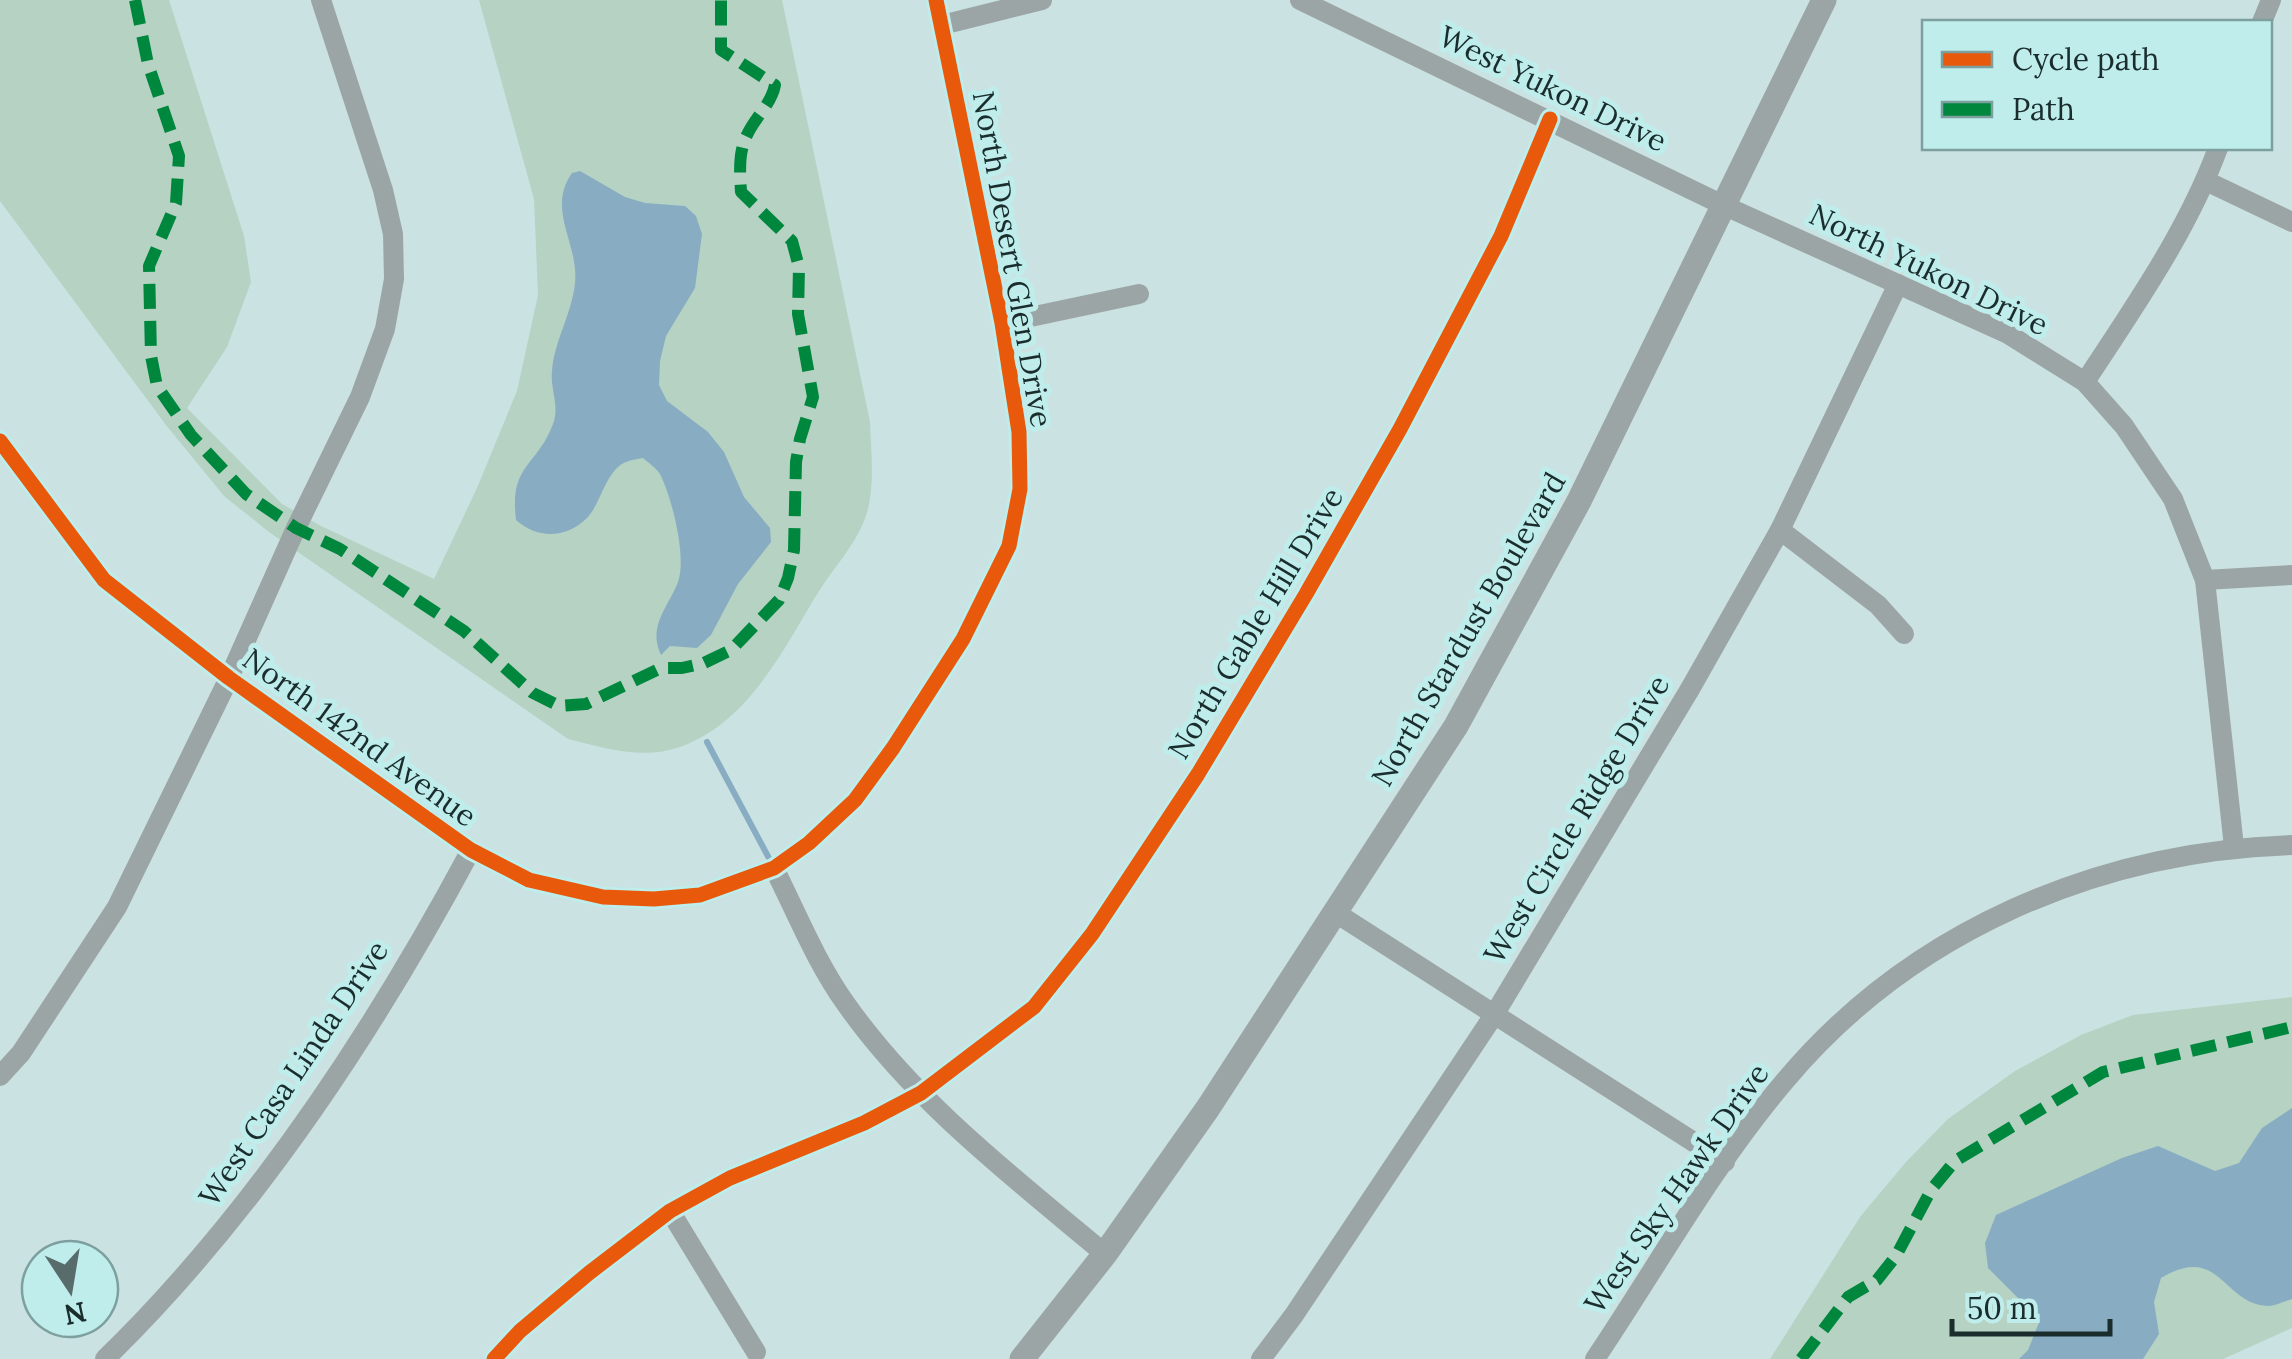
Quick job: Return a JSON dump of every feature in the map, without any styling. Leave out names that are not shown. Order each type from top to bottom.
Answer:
[{"type":"street","points":[[0,1076],[21,1053],[117,907],[360,398],[385,330],[394,278],[393,234],[321,0]]},
{"type":"street","name":"North Desert Glen Drive","points":[[774,868],[809,843],[855,800],[893,748],[963,639],[1009,546],[1020,489],[1020,432],[1002,323],[936,0]]},
{"type":"street","points":[[942,25],[1042,0]]},
{"type":"street","name":"West Yukon Drive","points":[[1300,0],[1725,206]]},
{"type":"street","name":"North Stardust Boulevard","points":[[1022,1359],[1105,1254],[1208,1108],[1456,726],[1580,502],[1824,0]]},
{"type":"street","name":"North Gable Hill Drive","points":[[494,1359],[520,1331],[670,1211],[730,1178],[864,1123],[921,1094],[1034,1007],[1092,934],[1198,774],[1306,594],[1400,429],[1501,236],[1550,119]]},
{"type":"street","points":[[2085,382],[2152,280],[2206,181],[2217,150]]},
{"type":"street","points":[[2206,181],[2292,222]]},
{"type":"street","name":"North Yukon Drive","points":[[1725,206],[2008,334],[2085,382],[2124,426],[2173,499],[2206,580],[2234,847]]},
{"type":"street","name":"West Circle Ridge Drive","points":[[1260,1359],[1294,1315],[1494,1015],[1690,689],[1780,530],[1898,284]]},
{"type":"street","points":[[1002,323],[1139,294]]},
{"type":"street","name":"North 142nd Avenue","points":[[0,441],[104,580],[229,678],[471,850],[529,880],[602,896],[700,895],[774,868]]},
{"type":"street","points":[[1780,530],[1878,605],[1904,634]]},
{"type":"street","points":[[2206,580],[2292,575]]},
{"type":"street","name":"West Sky Hawk Drive","points":[[1595,1359],[1782,1083],[1834,1027],[1910,967],[1990,918],[2072,883],[2146,862],[2234,847],[2292,845]]},
{"type":"street","name":"West Casa Linda Drive","points":[[105,1359],[220,1235],[320,1098],[471,850]]},
{"type":"street","points":[[774,868],[819,960],[844,1002],[882,1051],[965,1135],[1105,1254]]},
{"type":"street","points":[[1336,913],[1725,1162]]},
{"type":"street","points":[[670,1211],[756,1352]]},
{"type":"green space","points":[[0,0],[169,0],[244,236],[251,282],[227,347],[187,408],[282,504],[434,579],[517,391],[538,295],[534,199],[479,0],[782,0],[870,422],[871,485],[868,510],[855,539],[777,660],[745,702],[705,735],[666,751],[624,751],[568,739],[269,532],[224,496],[166,425],[0,201]]},
{"type":"green space","points":[[2292,997],[2292,1328],[2223,1359],[1770,1359],[1860,1217],[1906,1162],[1948,1119],[2015,1071],[2081,1035],[2133,1015]]},
{"type":"water","points":[[580,171],[625,197],[685,206],[696,216],[702,234],[695,288],[666,336],[659,385],[667,401],[708,432],[724,452],[744,497],[770,528],[771,542],[738,584],[711,635],[697,648],[670,646],[661,655],[657,645],[658,625],[678,582],[681,558],[665,485],[643,458],[618,467],[591,513],[570,530],[542,533],[516,520],[520,476],[547,438],[555,417],[553,360],[575,283],[562,200],[572,173]]},
{"type":"water","points":[[2292,1108],[2292,1299],[2271,1306],[2253,1303],[2209,1271],[2197,1267],[2181,1269],[2161,1278],[2154,1302],[2159,1334],[2143,1359],[2019,1359],[2028,1350],[2040,1320],[1988,1268],[1985,1243],[1996,1215],[2122,1158],[2158,1146],[2215,1171],[2239,1163],[2262,1128]]},
{"type":"waterway","points":[[707,742],[771,862]]},
{"type":"marked path","points":[[135,0],[148,64],[179,156],[176,203],[149,266],[151,356],[157,386],[191,435],[246,494],[296,528],[340,549],[464,631],[533,693],[559,706],[586,704],[661,668],[704,663],[731,650],[779,600],[788,578],[794,550],[796,462],[813,397],[798,314],[799,267],[792,241],[741,192],[744,142],[775,85],[721,50],[721,0]]},
{"type":"marked path","points":[[1801,1359],[1848,1297],[1877,1280],[1896,1256],[1931,1190],[1955,1161],[2103,1072],[2292,1027]]},
{"type":"cycle path","points":[[0,441],[104,580],[229,678],[471,850],[529,880],[603,897],[654,899],[700,895],[774,868],[809,843],[855,800],[893,748],[963,639],[1009,546],[1020,489],[1019,432],[1002,323],[936,0]]},
{"type":"cycle path","points":[[494,1359],[520,1331],[670,1211],[730,1178],[864,1123],[921,1093],[1034,1007],[1092,934],[1198,774],[1306,594],[1400,429],[1501,236],[1550,119]]}]
